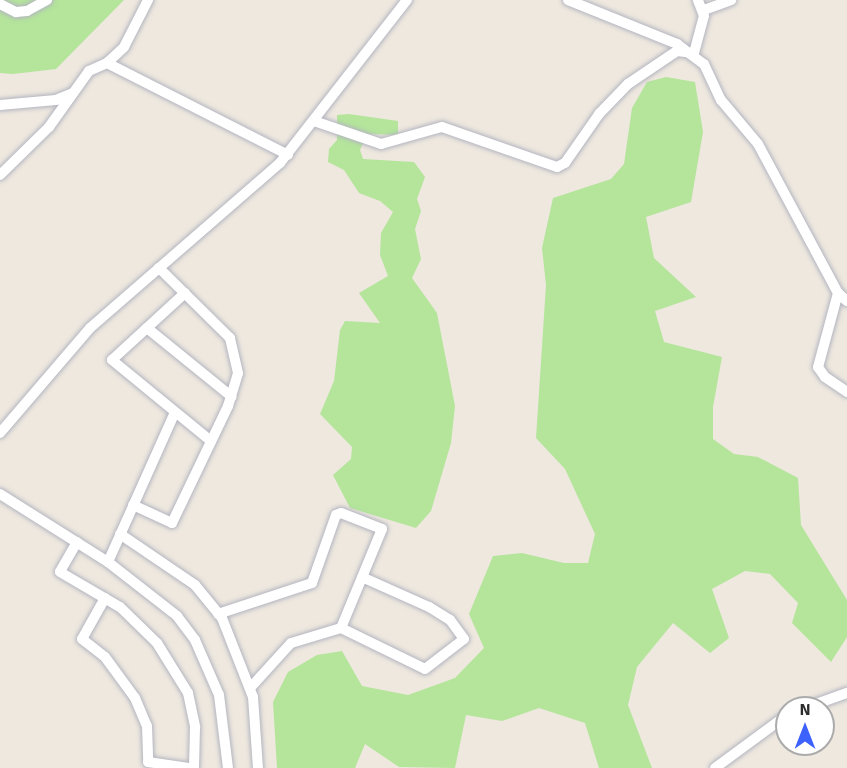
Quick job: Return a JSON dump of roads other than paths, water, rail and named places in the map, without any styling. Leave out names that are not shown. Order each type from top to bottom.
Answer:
[{"type":"street","points":[[0,4],[16,12],[47,0]]},
{"type":"street","points":[[0,175],[49,127],[78,90],[89,71],[107,63],[124,47],[148,0]]},
{"type":"street","points":[[0,433],[90,328],[288,155],[407,0]]},
{"type":"street","points":[[568,0],[694,53],[704,64],[721,100],[758,144],[838,293],[847,301]]},
{"type":"street","points":[[694,53],[704,10],[698,0]]},
{"type":"street","points":[[704,10],[730,0]]},
{"type":"street","points":[[314,121],[381,144],[442,128],[557,167],[565,163],[599,114],[627,84],[677,51],[694,53]]},
{"type":"street","points":[[107,63],[288,155]]},
{"type":"street","points":[[0,105],[56,100],[78,90]]},
{"type":"street","points":[[133,505],[172,523],[232,397],[238,373],[230,338],[159,268]]},
{"type":"street","points":[[185,293],[112,360],[212,441]]},
{"type":"street","points":[[838,293],[818,367],[825,377],[847,392]]},
{"type":"street","points":[[147,328],[232,397]]},
{"type":"street","points":[[108,562],[175,412]]},
{"type":"street","points":[[0,494],[145,587],[177,616],[195,640],[219,695],[228,768]]},
{"type":"street","points":[[219,614],[312,583],[336,515],[341,513],[382,529],[341,628]]},
{"type":"street","points":[[120,534],[195,585],[219,614],[250,688],[258,768]]},
{"type":"street","points":[[77,542],[60,572],[105,598],[157,643],[188,693],[195,727],[194,768]]},
{"type":"street","points":[[250,688],[291,643],[341,628],[424,669],[464,639],[450,620],[429,607],[362,577]]},
{"type":"street","points":[[105,598],[82,639],[105,657],[135,698],[147,726],[148,762],[189,768]]},
{"type":"street","points":[[716,768],[775,724]]}]
